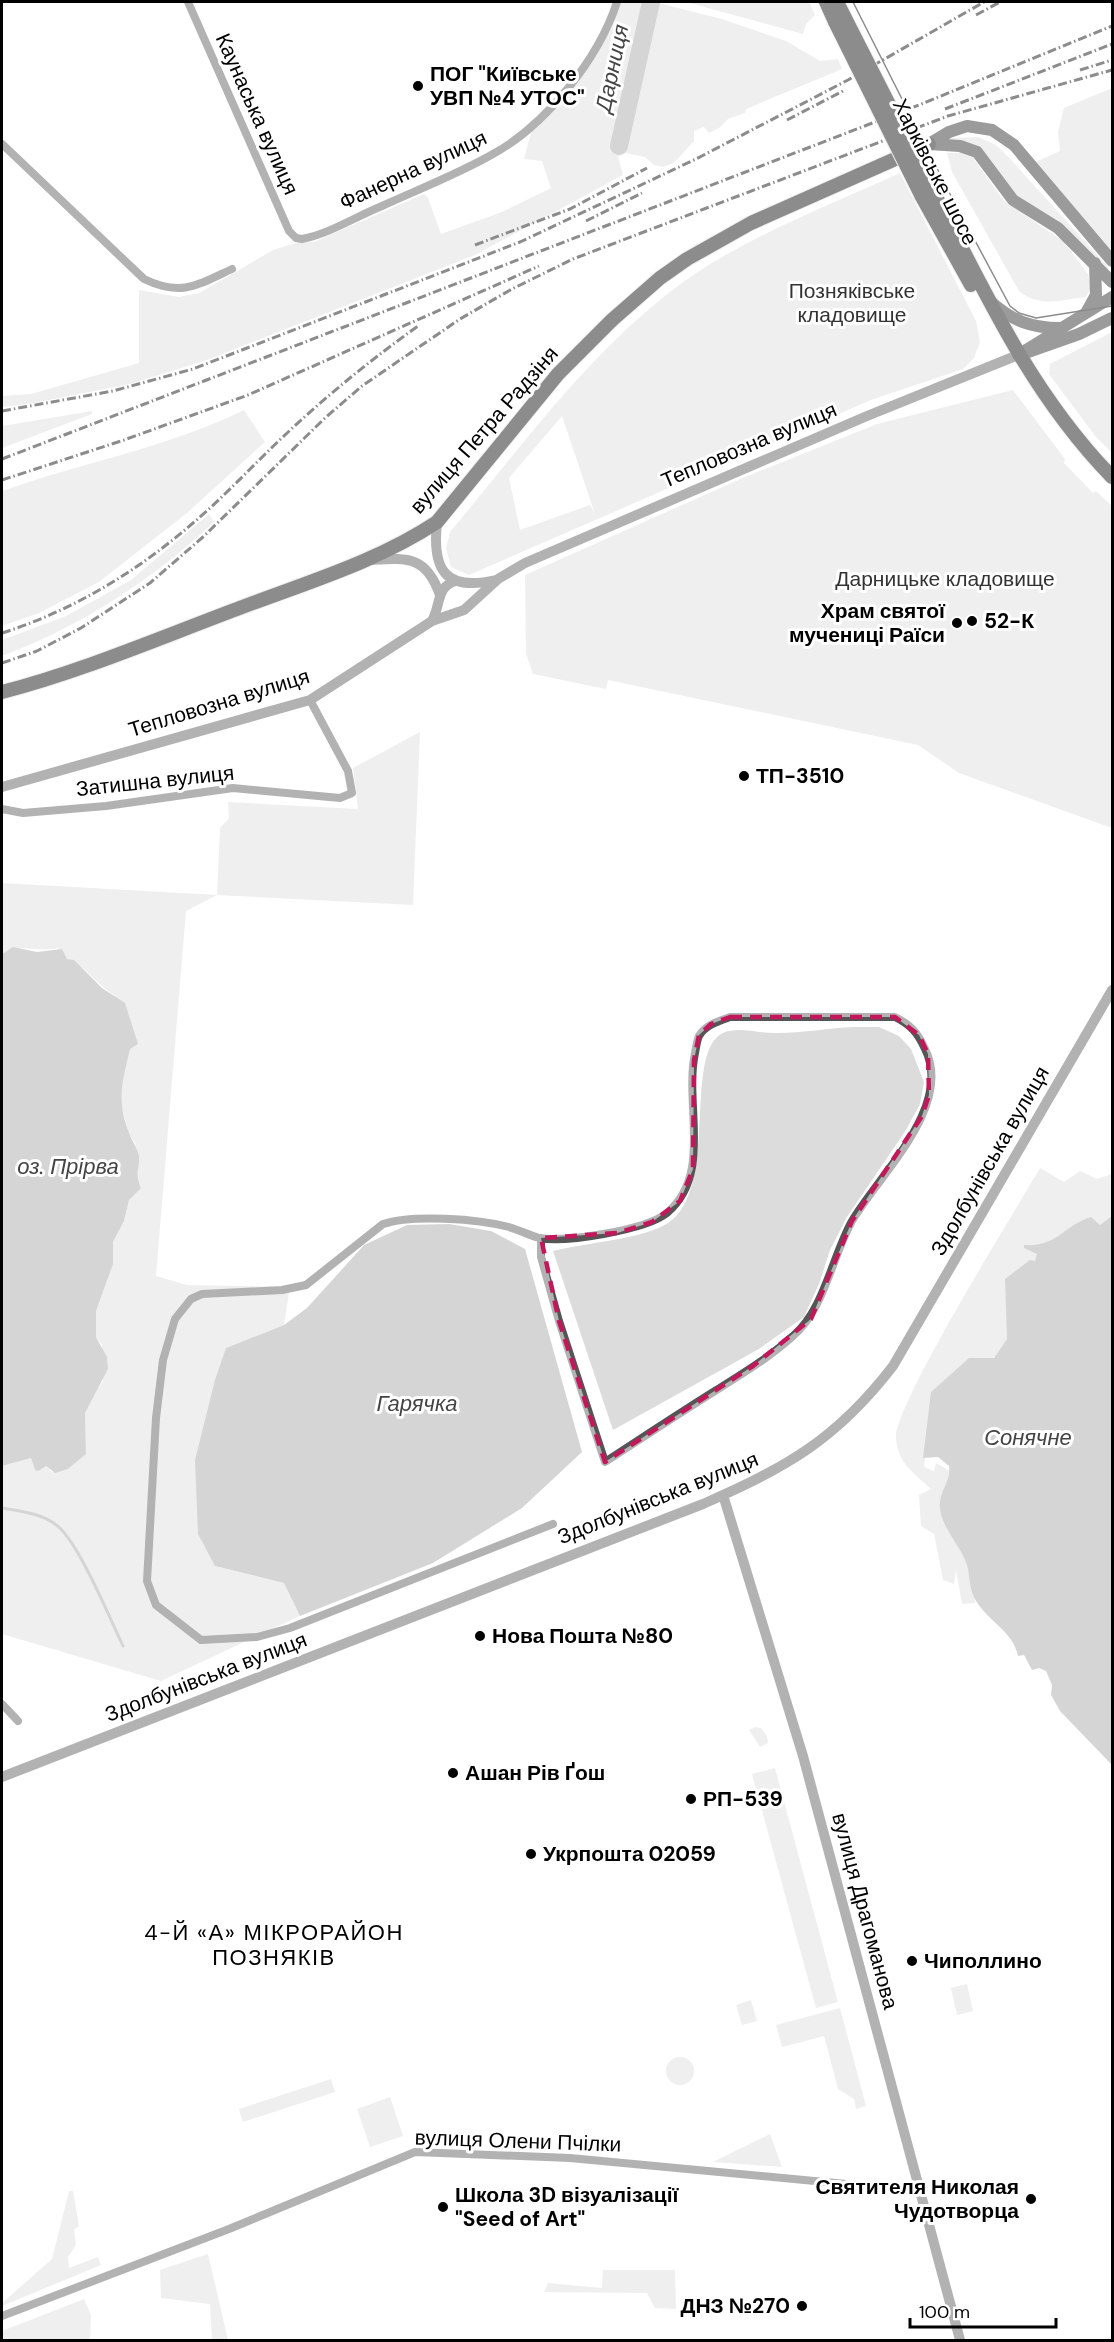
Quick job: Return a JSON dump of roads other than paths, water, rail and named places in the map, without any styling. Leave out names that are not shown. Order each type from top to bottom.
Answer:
[{"type":"main road","name":"Харківське шосе","points":[[826,2],[840,20],[1003,344],[1018,355]]},
{"type":"main road","name":"Харківське шосе","points":[[837,2],[840,20]]},
{"type":"main road","name":"вулиця Петра Радзіня","points":[[2,692],[189,627],[364,560],[411,539],[437,522],[558,375],[612,320],[660,278],[687,259],[751,223],[929,144],[949,132],[967,126],[992,130],[1014,145],[1113,261]]},
{"type":"main road","name":"вулиця Петра Радзіня","points":[[929,144],[960,146],[977,152],[1013,200],[1058,228],[1113,282]]},
{"type":"main road","name":"Харківське шосе","points":[[926,192],[1018,355],[1058,415],[1113,477]]},
{"type":"main road","points":[[1084,316],[1096,296],[1095,263]]},
{"type":"main road","points":[[1018,355],[1113,297]]},
{"type":"main road","points":[[988,299],[1019,322],[1037,327],[1061,328]]},
{"type":"main road","points":[[1018,355],[1079,334],[1113,318]]},
{"type":"street","name":"Каунаська вулиця","points":[[188,2],[289,231],[297,238]]},
{"type":"street","name":"Фанерна вулиця","points":[[297,238],[308,238],[425,187],[494,154],[518,137],[563,93],[591,56],[609,26],[617,2]]},
{"type":"street","points":[[2,144],[144,279],[160,287],[176,290],[195,286],[232,269]]},
{"type":"street","name":"Тепловозна вулиця","points":[[470,603],[498,579],[525,563],[575,540],[1018,355]]},
{"type":"street","points":[[364,560],[416,561],[433,576],[440,597],[449,611],[459,612],[470,603],[470,591],[442,570],[435,555],[437,522]]},
{"type":"street","name":"Тепловозна вулиця","points":[[458,581],[482,583],[498,579]]},
{"type":"street","points":[[432,621],[444,586],[458,581]]},
{"type":"street","name":"Тепловозна вулиця","points":[[2,787],[310,700],[432,621],[459,612]]},
{"type":"street","name":"Затишна вулиця","points":[[2,810],[23,813],[106,806],[233,788],[340,798],[352,793],[348,771],[310,700]]},
{"type":"street","name":"Здолбунівська вулиця","points":[[2,1777],[723,1495],[799,1458],[852,1413],[880,1382],[904,1348],[1113,990]]},
{"type":"street","points":[[541,1238],[542,1257],[559,1321],[605,1462],[753,1366],[793,1336],[811,1319],[831,1265],[852,1221],[904,1149],[922,1116],[929,1095],[931,1069],[928,1054],[919,1035],[908,1023],[895,1017],[730,1017],[711,1024],[699,1035],[691,1081],[693,1169],[688,1188],[680,1201],[652,1222],[617,1233],[541,1238],[496,1226],[437,1219],[396,1220],[383,1224],[306,1285],[282,1290],[201,1294],[191,1299],[175,1319],[163,1360],[156,1418],[147,1581],[156,1605],[201,1640],[257,1637],[290,1628],[553,1524]]},
{"type":"street","name":"вулиця Драгоманова","points":[[723,1495],[803,1756],[960,2340]]},
{"type":"street","points":[[2,1704],[18,1721]]},
{"type":"street","name":"вулиця Олени Пчілки","points":[[2,2316],[229,2229],[414,2152],[570,2158],[920,2191]]},
{"type":"water","name":"оз. Прірва","points":[[13,947],[37,952],[62,949],[67,959],[74,960],[102,988],[125,1003],[138,1044],[130,1049],[123,1080],[122,1108],[129,1134],[139,1156],[138,1175],[141,1188],[129,1200],[124,1221],[113,1242],[113,1264],[96,1311],[96,1337],[107,1357],[108,1369],[85,1413],[86,1454],[68,1469],[55,1473],[46,1466],[38,1471],[35,1470],[31,1458],[2,1466],[2,954]]},
{"type":"water","name":"Сонячне","points":[[1112,1216],[1112,1765],[1060,1711],[1051,1695],[1052,1685],[1046,1671],[1039,1668],[1032,1670],[1024,1655],[1018,1656],[1011,1639],[979,1605],[972,1593],[964,1557],[946,1526],[940,1510],[941,1496],[949,1476],[949,1466],[938,1457],[923,1458],[931,1392],[969,1358],[994,1358],[1007,1339],[1005,1279],[1030,1260],[1035,1261],[1037,1254],[1024,1248],[1024,1245],[1045,1243],[1091,1217],[1100,1225]]},
{"type":"water","name":"Гарячка","points":[[449,1224],[491,1231],[525,1249],[582,1452],[522,1508],[433,1563],[300,1616],[284,1583],[215,1566],[198,1534],[195,1460],[215,1380],[226,1348],[284,1325],[307,1308],[364,1245],[407,1225]]},
{"type":"waterway","name":"Дарниця","points":[[619,146],[651,2]]},
{"type":"waterway","points":[[2,1508],[43,1517],[64,1532],[83,1562],[123,1646]]},
{"type":"tram line","points":[[853,2],[949,192],[1010,306],[1019,313],[1036,318],[1112,306]]},
{"type":"railway","points":[[2,411],[113,391],[193,369],[520,242],[696,159],[848,80],[984,2]]},
{"type":"railway","points":[[976,15],[1000,2]]},
{"type":"railway","points":[[2,459],[919,105],[1112,26]]},
{"type":"railway","points":[[945,109],[1112,44]]},
{"type":"railway","points":[[1080,70],[1112,60]]},
{"type":"railway","points":[[2,663],[37,651],[81,628],[150,583],[203,537],[325,418],[362,386],[460,319],[512,289],[573,259],[948,116],[1112,70]]},
{"type":"railway","points":[[787,120],[843,91]]},
{"type":"railway","points":[[475,245],[570,209],[647,168]]},
{"type":"railway","points":[[586,221],[642,193]]},
{"type":"railway","points":[[2,480],[124,440],[248,395],[539,266]]},
{"type":"railway","points":[[2,633],[79,601],[127,573],[172,541],[205,513],[317,406],[418,326]]},
{"type":"place","name":"ПОГ \"Київське УВП №4 УТОС\"","points":[[418,86]]},
{"type":"place","name":"52-К","points":[[972,621]]},
{"type":"place","name":"Храм святої мучениці Раїси","points":[[957,623]]},
{"type":"place","name":"ТП-3510","points":[[744,776]]},
{"type":"place","name":"Нова Пошта №80","points":[[480,1636]]},
{"type":"place","name":"Ашан Рів Ґош","points":[[453,1773]]},
{"type":"place","name":"РП-539","points":[[691,1799]]},
{"type":"place","name":"Укрпошта 02059","points":[[531,1854]]},
{"type":"place","name":"Чиполлино","points":[[912,1961]]},
{"type":"place","name":"Святителя Николая Чудотворца","points":[[1031,2199]]},
{"type":"place","name":"Школа 3D візуалізації \"Seed of Art\"","points":[[443,2207]]},
{"type":"place","name":"ДНЗ №270","points":[[802,2306]]},
{"type":"district","name":"4-Й «А» МІКРОРАЙОН ПОЗНЯКІВ","points":[[274,1944]]},
{"type":"park label","name":"Позняківське кладовище","points":[[852,303]]},
{"type":"park label","name":"Дарницьке кладовище","points":[[945,579]]}]
